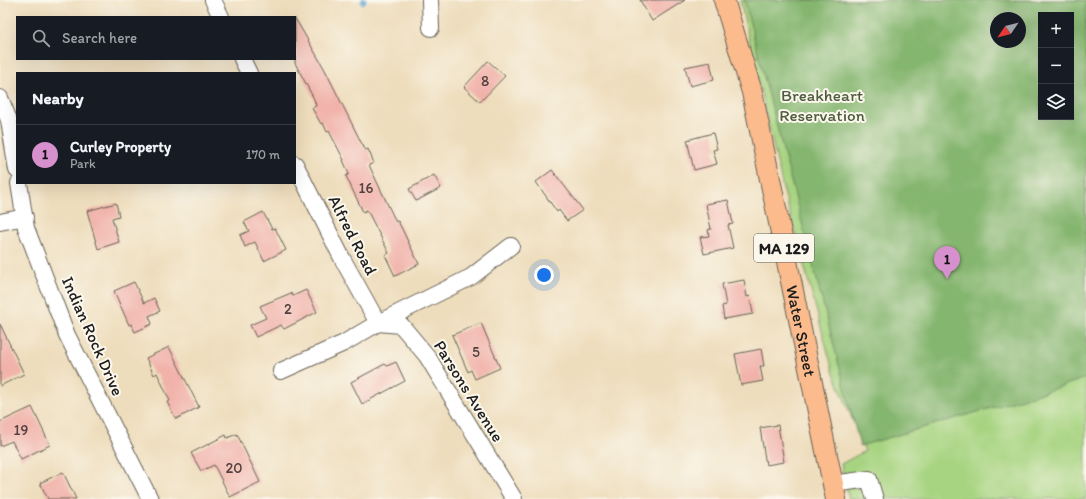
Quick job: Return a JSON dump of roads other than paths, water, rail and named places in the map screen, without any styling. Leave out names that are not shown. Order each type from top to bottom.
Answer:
[{"type":"main road","name":"Water Street","points":[[724,0],[752,92],[835,492]]},
{"type":"street","points":[[212,0],[220,16]]},
{"type":"street","points":[[430,0],[431,28]]},
{"type":"street","points":[[242,60],[248,72]]},
{"type":"street","points":[[0,98],[9,120],[16,164]]},
{"type":"street","name":"Alfred Road","points":[[296,166],[343,260],[378,323]]},
{"type":"street","name":"Indian Rock Drive","points":[[19,184],[26,228],[67,335],[150,499]]},
{"type":"street","points":[[0,222],[25,217]]},
{"type":"street","points":[[281,371],[344,343],[378,323],[471,277],[510,246]]},
{"type":"street","name":"Parsons Avenue","points":[[378,323],[401,325],[427,356],[514,499]]},
{"type":"street","points":[[835,492],[869,479],[876,499]]},
{"type":"place","name":"Curley Property","points":[[947,279]]},
{"type":"park label","name":"Breakheart Reservation","points":[[822,105]]}]
